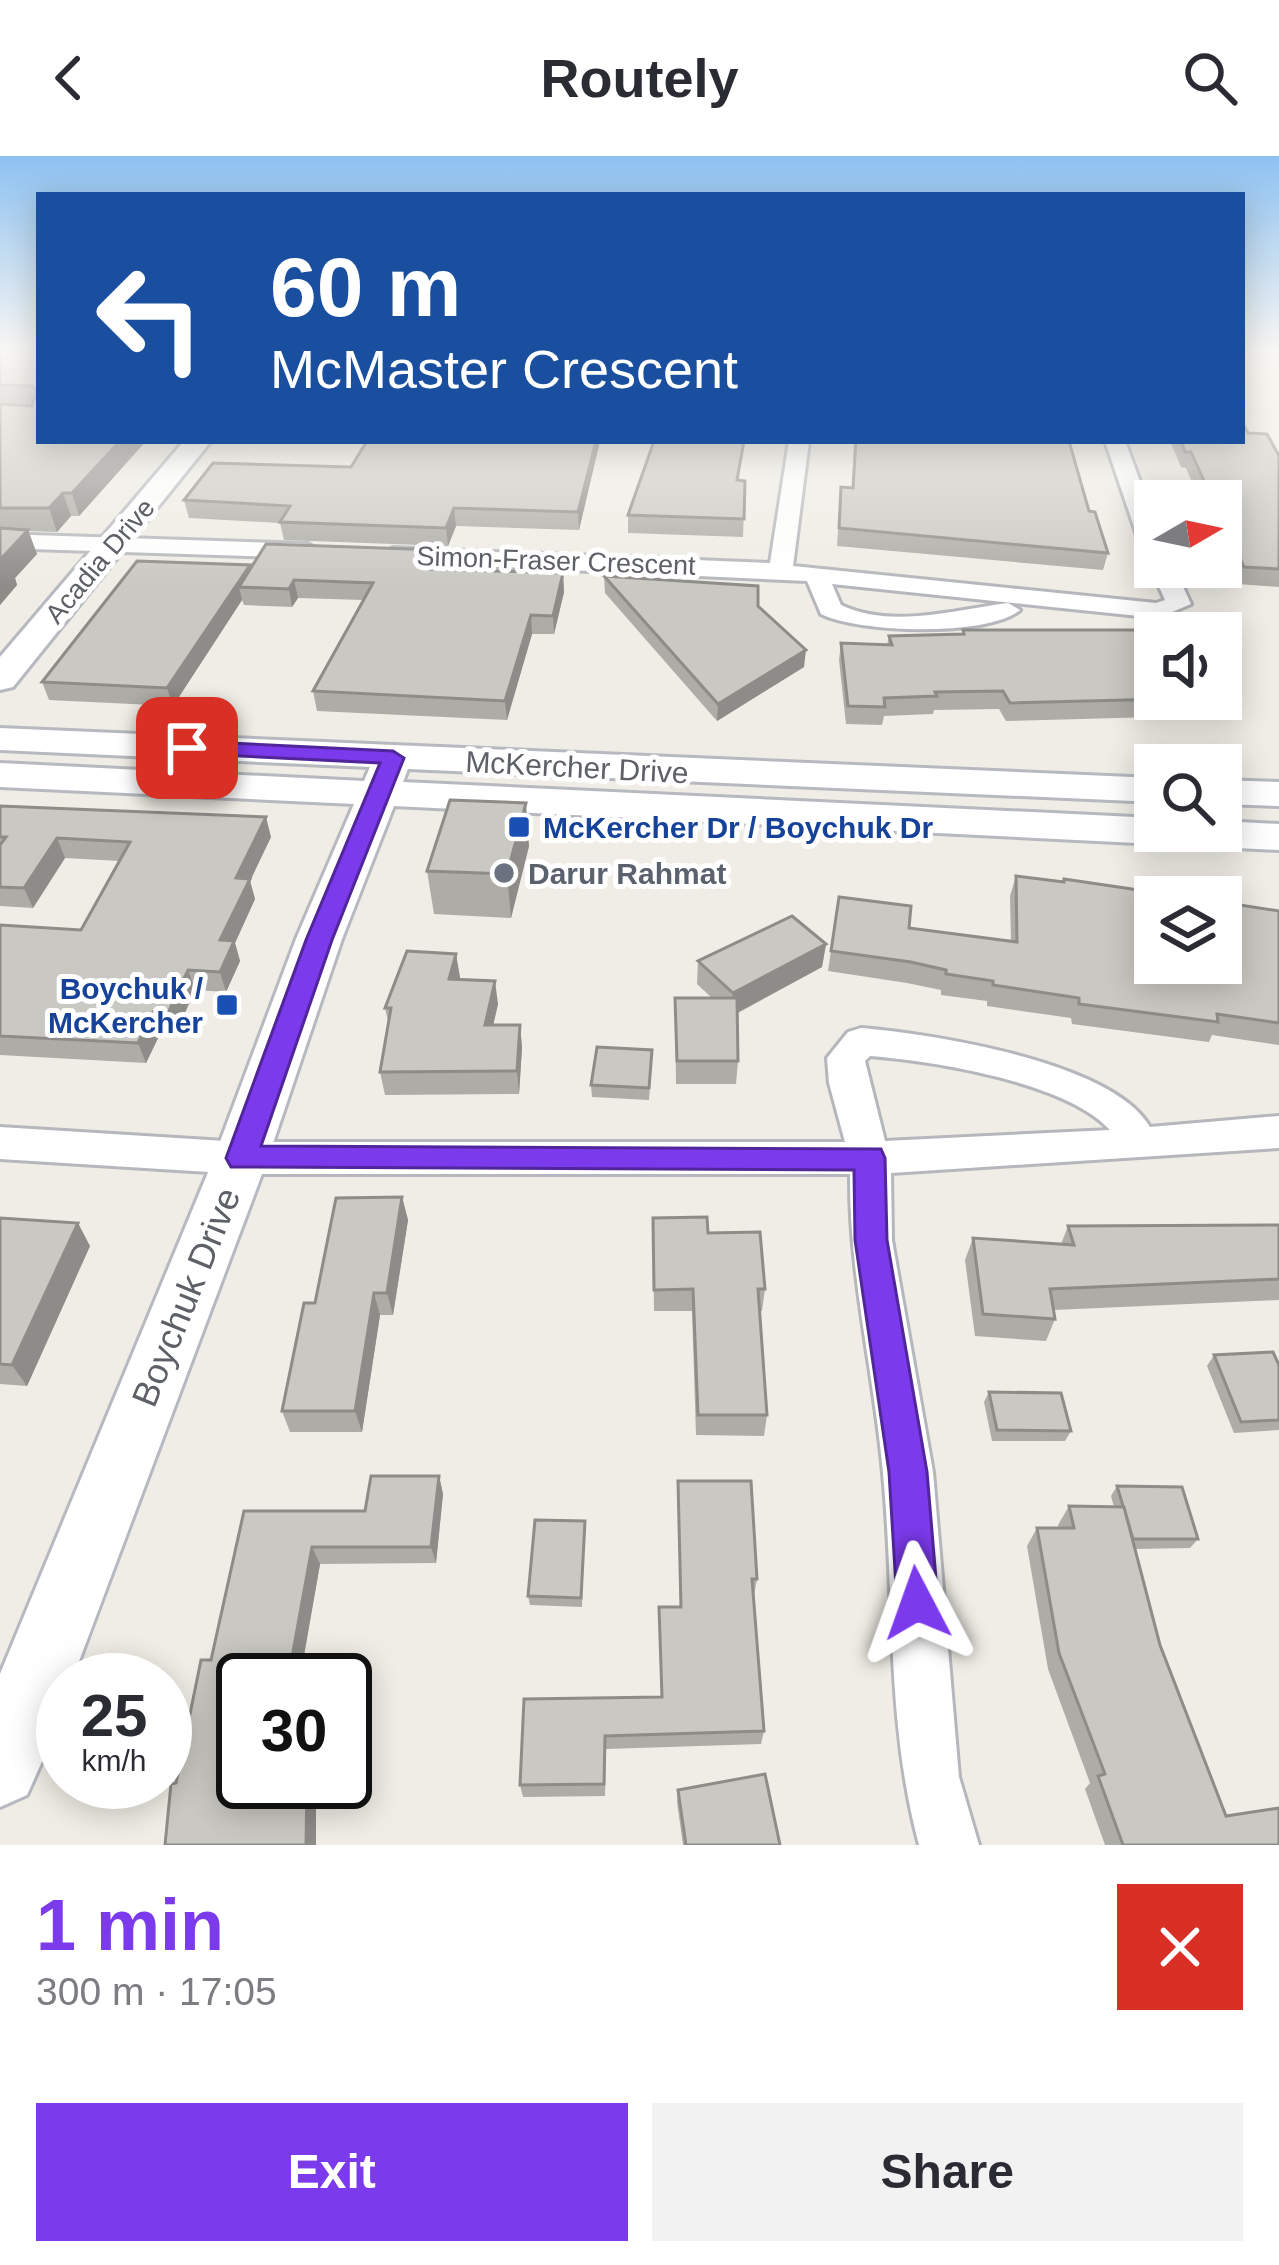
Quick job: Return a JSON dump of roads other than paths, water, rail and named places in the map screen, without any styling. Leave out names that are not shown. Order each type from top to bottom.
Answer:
[{"type":"main road","name":"Acadia Drive","points":[[0,679],[196,444]]},
{"type":"main road","name":"McKercher Drive","points":[[0,739],[386,776],[1279,837]]},
{"type":"main road","name":"McKercher Drive","points":[[0,776],[386,776],[1134,790]]},
{"type":"main road","name":"Boychuk Drive","points":[[0,1768],[242,1158],[319,940],[386,776]]},
{"type":"main road","points":[[1242,793],[1279,794]]},
{"type":"street","points":[[781,571],[800,444]]},
{"type":"street","points":[[1115,444],[1134,496]]},
{"type":"street","points":[[0,541],[329,552]]},
{"type":"street","name":"Simon-Fraser Crescent","points":[[375,554],[781,571],[1158,611],[1179,604],[1172,588]]},
{"type":"street","name":"Simon-Fraser Crescent","points":[[818,575],[830,609],[866,622],[1076,602]]},
{"type":"street","points":[[949,1845],[930,1777],[908,1472],[871,1240],[870,1158],[848,1083],[846,1058],[861,1042],[898,1042],[1087,1094],[1118,1112],[1139,1144]]},
{"type":"street","points":[[0,1143],[242,1158],[870,1158],[1279,1132]]},
{"type":"place","name":"McKercher Dr / Boychuk Dr","points":[[519,827]]},
{"type":"place","name":"Darur Rahmat","points":[[504,873]]},
{"type":"place","name":"Boychuk / McKercher","points":[[227,1005]]}]
